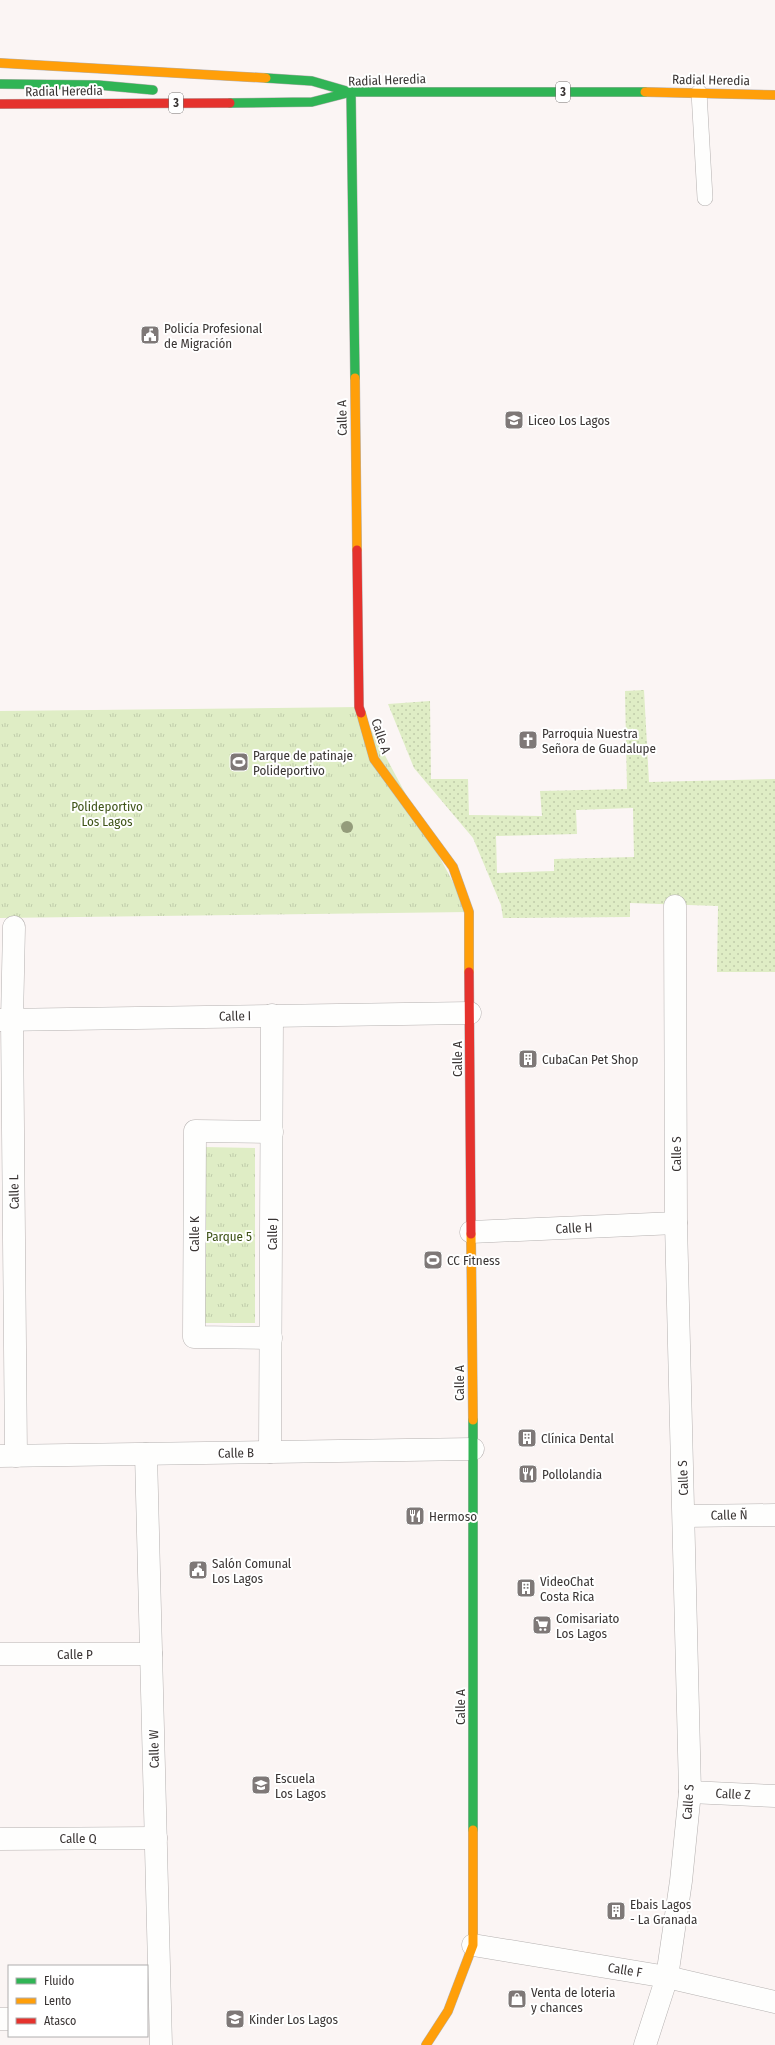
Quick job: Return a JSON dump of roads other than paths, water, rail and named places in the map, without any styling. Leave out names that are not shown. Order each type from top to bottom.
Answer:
[{"type":"street","points":[[0,63],[312,80],[351,92]]},
{"type":"street","points":[[0,84],[98,85],[160,91]]},
{"type":"street","name":"Radial Heredia","points":[[0,104],[312,102],[351,92],[699,92],[775,95]]},
{"type":"street","name":"Calle A","points":[[351,92],[359,708],[374,759],[453,867],[469,912],[473,1449],[473,1945],[448,2011],[426,2045]]},
{"type":"street","points":[[191,94],[276,102]]},
{"type":"street","name":"Calle S","points":[[645,2045],[667,1977],[681,1881],[690,1792],[676,1223],[675,906]]},
{"type":"street","name":"Calle L","points":[[8,1456],[6,1020],[14,927]]},
{"type":"street","name":"Calle I","points":[[6,1020],[470,1013]]},
{"type":"street","name":"Calle J","points":[[270,1452],[272,1015]]},
{"type":"street","name":"Calle K","points":[[271,1338],[194,1337],[195,1131],[272,1132]]},
{"type":"street","name":"Calle H","points":[[471,1232],[676,1223]]},
{"type":"street","name":"Calle B","points":[[8,1456],[473,1449]]},
{"type":"street","name":"Calle W","points":[[146,1454],[156,1838],[154,2020],[161,2045]]},
{"type":"street","name":"Calle Ñ","points":[[684,1516],[775,1515]]},
{"type":"street","name":"Calle P","points":[[0,1654],[151,1654]]},
{"type":"street","name":"Calle Z","points":[[690,1792],[775,1796]]},
{"type":"street","name":"Calle Q","points":[[0,1839],[156,1838]]},
{"type":"street","name":"Calle F","points":[[473,1945],[667,1977],[775,2002]]},
{"type":"lane","points":[[699,92],[705,198]]},
{"type":"place","name":"Policía Profesional de Migración","points":[[150,335]]},
{"type":"place","name":"Liceo Los Lagos","points":[[514,420]]},
{"type":"place","name":"Parroquia Nuestra Señora de Guadalupe","points":[[528,740]]},
{"type":"place","name":"Parque de patinaje Polideportivo","points":[[239,762]]},
{"type":"place","name":"CubaCan Pet Shop","points":[[528,1059]]},
{"type":"place","name":"CC Fitness","points":[[433,1260]]},
{"type":"place","name":"Clínica Dental","points":[[527,1438]]},
{"type":"place","name":"Pollolandia","points":[[528,1474]]},
{"type":"place","name":"Hermoso","points":[[415,1516]]},
{"type":"place","name":"Salón Comunal Los Lagos","points":[[198,1570]]},
{"type":"place","name":"VideoChat Costa Rica","points":[[526,1588]]},
{"type":"place","name":"Comisariato Los Lagos","points":[[542,1625]]},
{"type":"place","name":"Escuela Los Lagos","points":[[261,1785]]},
{"type":"place","name":"Ebais Lagos - La Granada","points":[[616,1911]]},
{"type":"place","name":"Venta de loteria y chances","points":[[517,1999]]},
{"type":"place","name":"Kinder Los Lagos","points":[[235,2019]]},
{"type":"park label","name":"Polideportivo Los Lagos","points":[[107,814]]},
{"type":"park label","name":"Parque 5","points":[[229,1236]]}]
